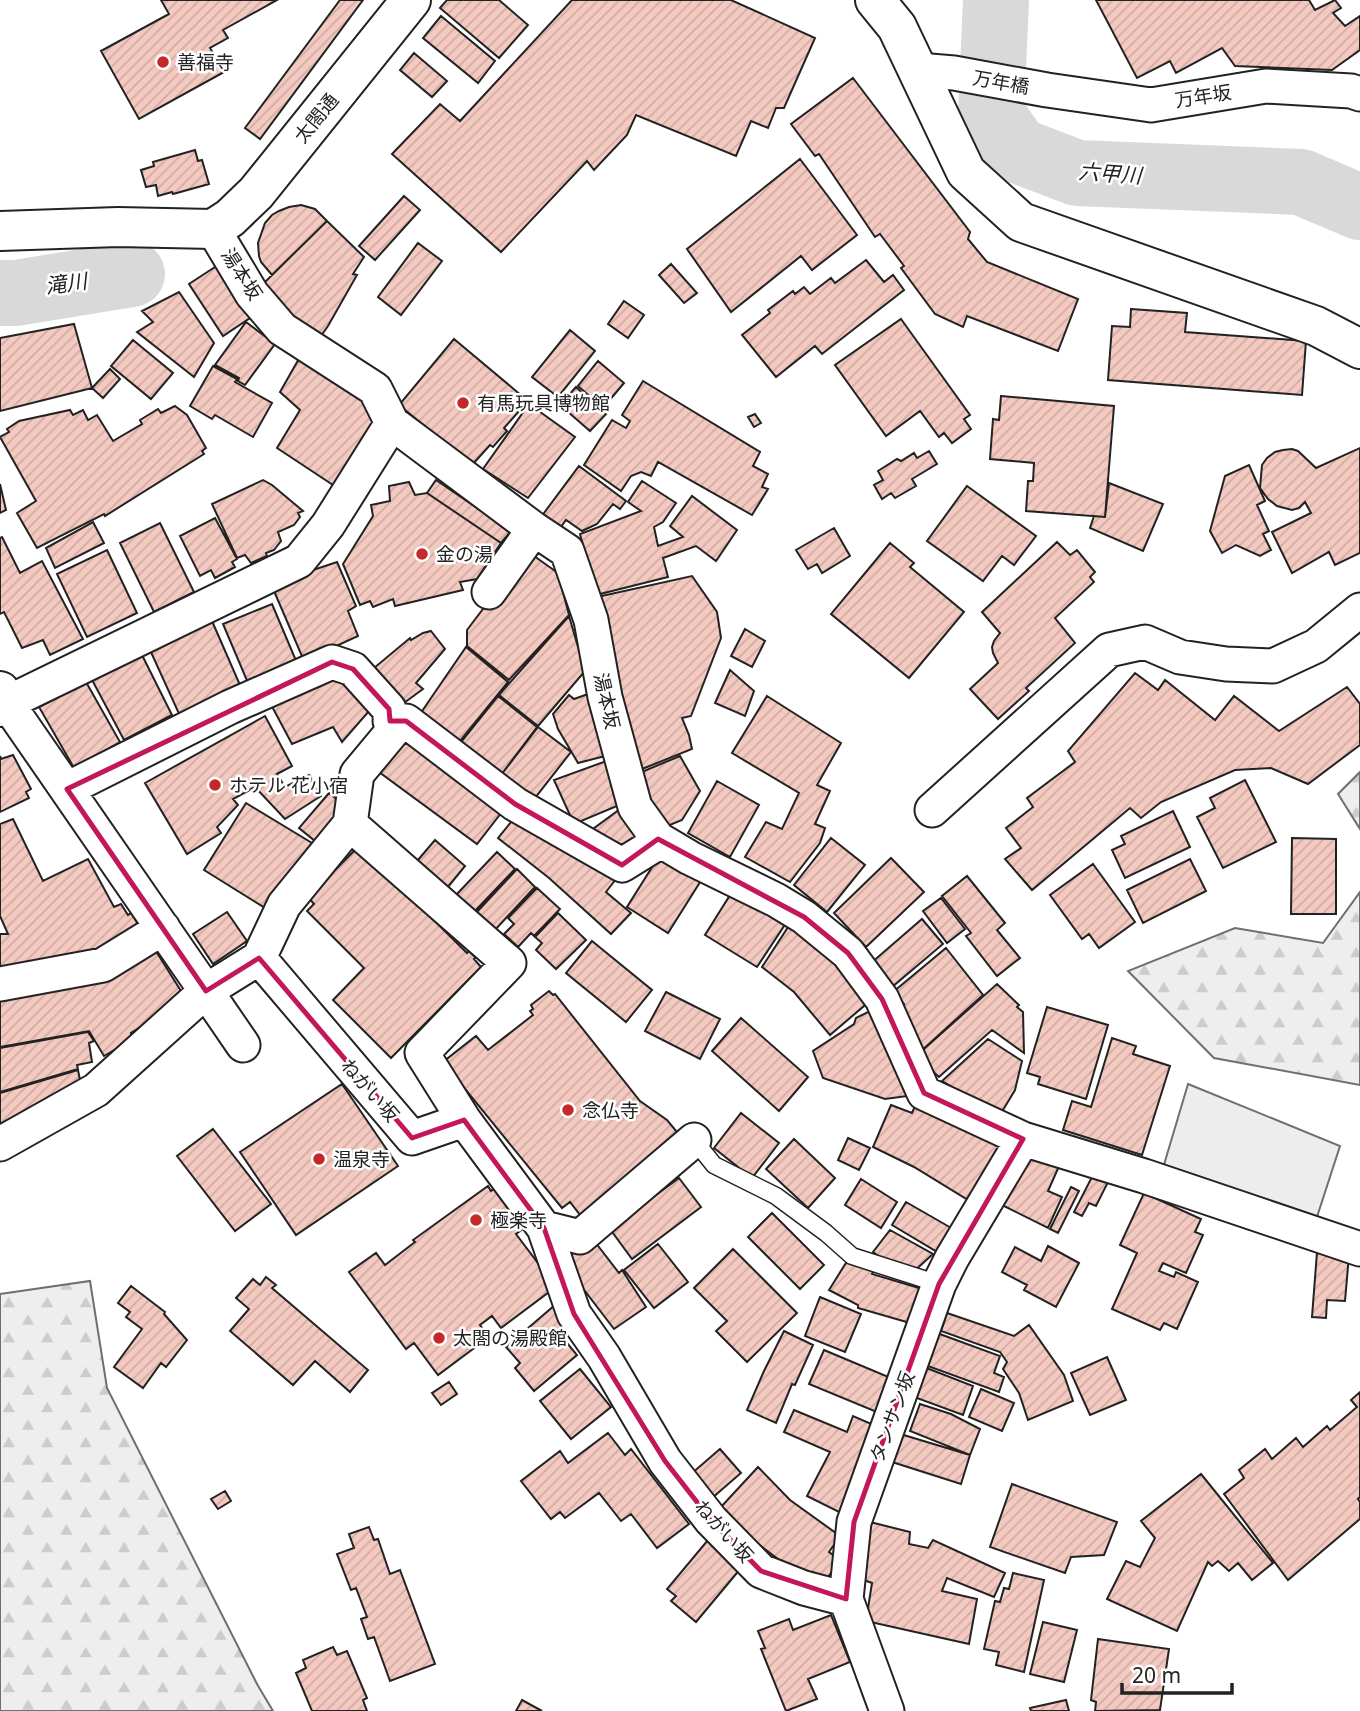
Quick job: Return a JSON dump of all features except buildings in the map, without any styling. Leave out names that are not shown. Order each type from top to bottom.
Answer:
[{"type":"street","name":"太閤通","points":[[214,229],[256,193],[411,0]]},
{"type":"street","points":[[876,0],[936,72],[966,172],[1021,222],[1316,326],[1360,349]]},
{"type":"street","name":"万年橋","points":[[936,72],[1047,90]]},
{"type":"street","name":"万年坂","points":[[1047,90],[1150,105],[1266,86],[1360,94]]},
{"type":"street","points":[[0,231],[118,226],[214,229]]},
{"type":"street","name":"湯本坂","points":[[214,229],[253,293],[282,329],[374,388],[392,423],[567,551],[591,620],[605,697],[635,807],[658,839],[690,858],[776,900],[804,917],[848,953],[882,999],[925,1094],[1023,1139],[1144,1176],[1360,1249]]},
{"type":"street","points":[[243,1045],[67,789],[2,700],[299,561],[328,525],[392,423]]},
{"type":"street","points":[[489,592],[534,529]]},
{"type":"street","points":[[932,810],[1109,650],[1144,642],[1180,657],[1226,664],[1273,666],[1316,646],[1360,610]]},
{"type":"street","points":[[0,1144],[96,1090],[206,991],[260,958],[284,905],[351,824],[357,774],[392,732],[389,709],[352,669],[332,662],[230,707],[67,789]]},
{"type":"street","points":[[390,721],[406,721],[514,804],[622,864],[658,839]]},
{"type":"street","points":[[351,824],[509,962],[422,1053],[464,1120]]},
{"type":"street","points":[[0,984],[103,965],[163,929]]},
{"type":"street","name":"ねがい坂","points":[[260,958],[412,1138],[464,1120],[544,1228],[573,1314],[604,1357],[665,1461],[711,1520],[761,1571],[846,1599]]},
{"type":"street","name":"タンサン坂","points":[[887,1711],[846,1599],[854,1522],[939,1284],[1023,1139]]},
{"type":"street","points":[[544,1228],[580,1237],[694,1140]]},
{"type":"lane","points":[[694,1140],[714,1165],[776,1196],[852,1256],[939,1284]]},
{"type":"highlighted area","points":[[332,662],[353,669],[389,709],[390,721],[406,721],[515,804],[622,865],[658,839],[804,917],[848,953],[882,999],[924,1093],[1023,1139],[939,1284],[854,1522],[846,1599],[761,1571],[711,1520],[665,1461],[574,1314],[544,1228],[464,1120],[412,1138],[259,958],[206,991],[67,789]]},
{"type":"green space","points":[[1360,772],[1360,829],[1338,794]]},
{"type":"green space","points":[[1360,892],[1360,1085],[1214,1058],[1128,971],[1235,928],[1323,943]]},
{"type":"green space","points":[[90,1281],[107,1388],[273,1711],[0,1711],[0,1294]]},
{"type":"shaded area","points":[[1188,1084],[1340,1146],[1316,1220],[1163,1168]]},
{"type":"waterway","name":"六甲川","points":[[996,0],[991,113],[1017,150],[1077,173],[1301,182],[1360,207]]},
{"type":"waterway","name":"滝川","points":[[0,293],[16,293],[132,274]]},
{"type":"place","name":"善福寺","points":[[163,62]]},
{"type":"place","name":"有馬玩具博物館","points":[[463,403]]},
{"type":"place","name":"金の湯","points":[[422,554]]},
{"type":"place","name":"ホテル 花小宿","points":[[215,785]]},
{"type":"place","name":"念仏寺","points":[[568,1110]]},
{"type":"place","name":"温泉寺","points":[[319,1159]]},
{"type":"place","name":"極楽寺","points":[[476,1220]]},
{"type":"place","name":"太閤の湯殿館","points":[[439,1338]]}]
